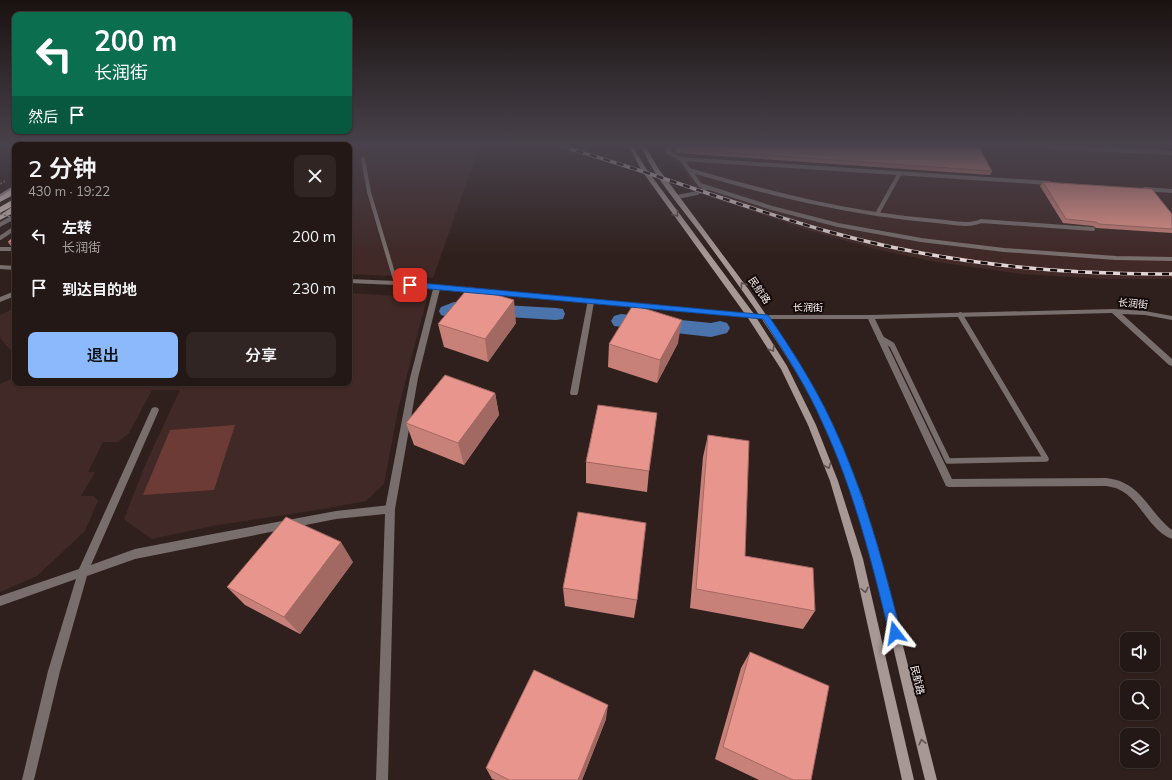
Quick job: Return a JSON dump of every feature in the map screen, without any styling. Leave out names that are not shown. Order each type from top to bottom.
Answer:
[{"type":"highway","points":[[0,200],[12,193]]},
{"type":"highway","points":[[0,214],[12,205]]},
{"type":"main road","points":[[654,183],[751,316],[784,368],[812,425],[834,480],[858,559],[908,780]]},
{"type":"main road","name":"民航路","points":[[667,183],[765,317],[801,372],[828,424],[851,480],[877,560],[931,780]]},
{"type":"main road","points":[[0,196],[12,189]]},
{"type":"street","points":[[0,225],[12,219]]},
{"type":"street","points":[[0,267],[12,268]]},
{"type":"street","name":"长润街","points":[[352,281],[396,283],[437,288],[765,317],[870,317],[1114,311],[1145,313],[1172,318]]},
{"type":"street","points":[[382,780],[390,509],[414,378],[437,288]]},
{"type":"street","points":[[0,300],[12,294]]},
{"type":"street","points":[[574,392],[590,302]]},
{"type":"street","points":[[1114,311],[1172,363]]},
{"type":"street","points":[[870,317],[949,483],[1106,482],[1121,486],[1132,494],[1148,513],[1172,535]]},
{"type":"street","points":[[28,780],[54,671],[83,571],[155,410]]},
{"type":"street","points":[[0,601],[135,554],[218,536],[336,515],[390,509]]},
{"type":"lane","points":[[368,183],[396,283]]},
{"type":"lane","points":[[699,183],[707,188],[795,214],[838,225],[890,235],[1007,251],[1095,257],[1172,259]]},
{"type":"lane","points":[[739,183],[800,200],[915,220],[975,224],[981,221],[1093,229]]},
{"type":"lane","points":[[877,214],[894,183]]},
{"type":"lane","points":[[677,197],[697,193],[707,188]]},
{"type":"lane","points":[[1141,189],[1172,191]]},
{"type":"lane","points":[[0,238],[12,230]]},
{"type":"lane","points":[[0,249],[12,249]]},
{"type":"lane","points":[[880,338],[892,345],[948,461],[1046,459],[960,315]]},
{"type":"path","points":[[0,214],[12,216]]},
{"type":"shaded area","points":[[352,183],[466,183],[433,278],[352,274]]},
{"type":"shaded area","points":[[690,183],[1172,183],[1172,279],[1106,279],[1021,274],[936,262],[875,249],[807,230],[692,191]]},
{"type":"shaded area","points":[[352,293],[427,298],[398,410],[384,484],[366,501],[218,525],[151,539],[124,519],[146,463],[180,390],[152,390],[129,433],[118,442],[103,442],[88,472],[95,472],[81,496],[94,496],[98,501],[85,531],[37,576],[0,592],[0,384],[12,378],[12,386],[352,386]]},
{"type":"shaded area","points":[[12,309],[12,352],[0,338],[0,315]]},
{"type":"shaded area","points":[[235,425],[214,490],[143,495],[170,430]]},
{"type":"building","points":[[1044,183],[1152,189],[1172,214],[1172,229],[1099,224],[1096,222],[1066,219]]},
{"type":"building","points":[[469,287],[514,300],[485,339],[438,324]]},
{"type":"building","points":[[633,305],[682,320],[660,360],[609,344]]},
{"type":"building","points":[[445,375],[495,393],[458,443],[406,423]]},
{"type":"building","points":[[598,405],[657,413],[649,471],[586,462]]},
{"type":"building","points":[[708,435],[749,441],[745,556],[813,568],[815,611],[696,589]]},
{"type":"building","points":[[578,512],[646,523],[637,600],[563,588]]},
{"type":"building","points":[[286,517],[341,542],[284,617],[227,587]]},
{"type":"building","points":[[750,652],[829,686],[811,780],[793,780],[723,747]]},
{"type":"building","points":[[534,670],[608,705],[578,780],[509,780],[486,768]]},
{"type":"waterway","points":[[448,311],[454,308],[556,314]]},
{"type":"waterway","points":[[621,321],[711,330],[720,328]]},
{"type":"railway","points":[[678,183],[830,232],[914,252],[1000,265],[1042,269],[1129,274],[1172,274]]},
{"type":"route","points":[[410,285],[765,317],[798,366],[828,424],[851,480],[877,560],[895,633]]}]
